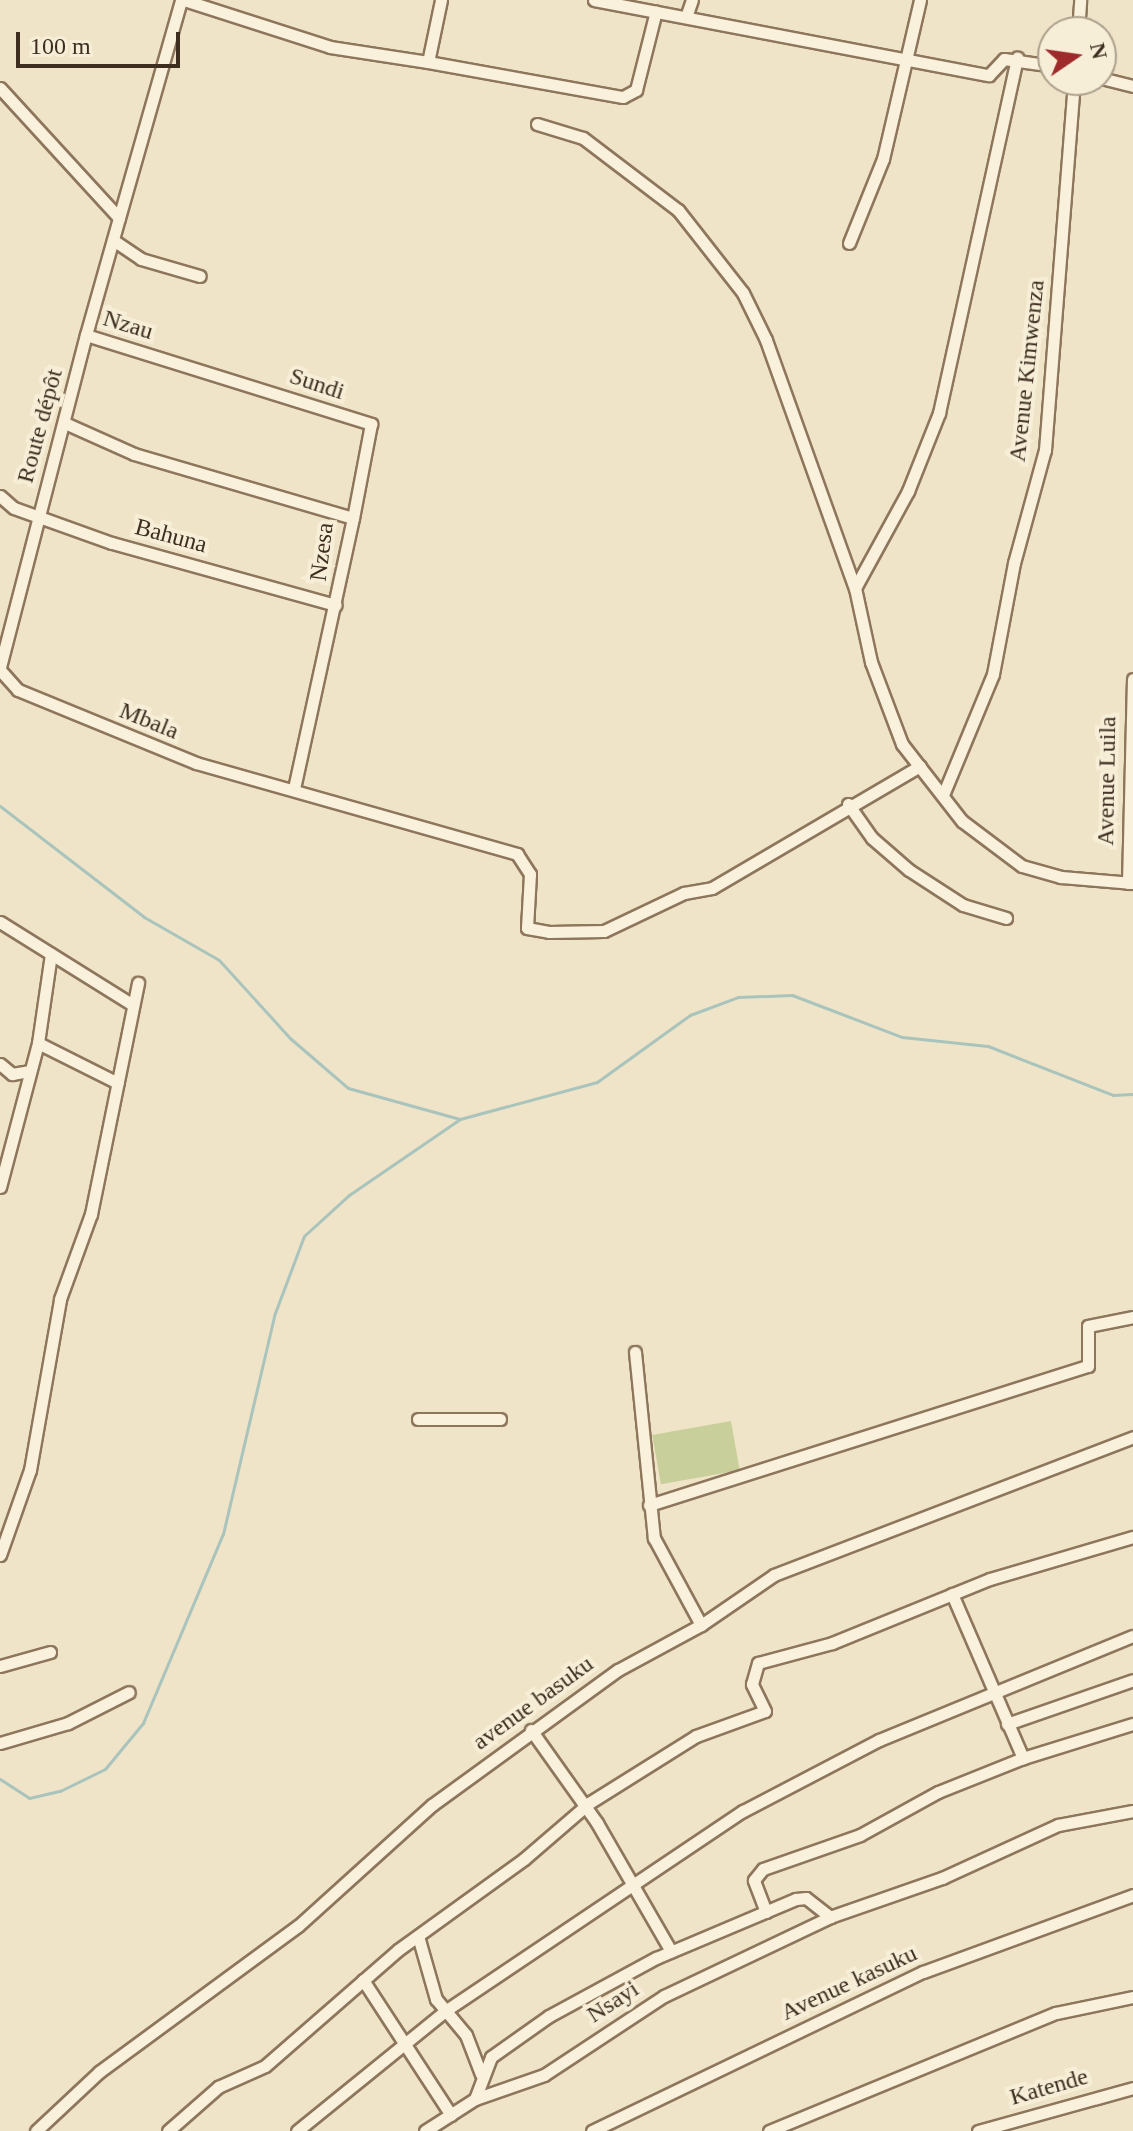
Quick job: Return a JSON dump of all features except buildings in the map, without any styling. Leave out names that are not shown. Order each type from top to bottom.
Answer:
[{"type":"street","points":[[119,218],[183,0],[330,47],[632,95],[656,11]]},
{"type":"street","points":[[428,62],[441,0]]},
{"type":"street","points":[[594,0],[989,75],[1004,59],[1017,57],[1037,62]]},
{"type":"street","points":[[686,17],[692,0]]},
{"type":"street","points":[[849,243],[883,159],[920,0]]},
{"type":"street","points":[[855,588],[908,491],[939,413],[1017,57]]},
{"type":"street","points":[[0,88],[119,218]]},
{"type":"street","name":"Avenue Kimwenza","points":[[943,795],[993,674],[1014,563],[1045,450],[1073,96]]},
{"type":"street","points":[[537,124],[583,138],[678,210],[743,293],[766,340],[855,588],[871,662],[902,744],[962,821],[1022,866],[1061,877],[1130,883]]},
{"type":"street","name":"Nzau","points":[[119,218],[116,242],[86,335],[250,385]]},
{"type":"street","points":[[116,242],[141,259],[200,276]]},
{"type":"street","name":"Route dépôt","points":[[0,668],[39,516],[67,424],[86,335]]},
{"type":"street","name":"Sundi","points":[[250,385],[371,424],[353,518]]},
{"type":"street","name":"Nzesa","points":[[67,424],[134,454],[353,518],[294,789]]},
{"type":"street","name":"Bahuna","points":[[0,496],[39,516],[336,605]]},
{"type":"street","name":"Mbala","points":[[0,668],[18,690],[196,763],[517,854],[530,874],[527,928],[559,932],[604,931],[687,892],[712,888],[848,804]]},
{"type":"street","name":"Avenue Luila","points":[[1130,883],[1133,679]]},
{"type":"street","points":[[920,766],[848,804],[872,838],[909,870],[963,905],[1006,918]]},
{"type":"street","points":[[0,922],[133,1005]]},
{"type":"street","points":[[0,1187],[3,1153],[38,1043],[51,954]]},
{"type":"street","points":[[0,1555],[30,1470],[60,1299],[91,1214],[138,983]]},
{"type":"street","points":[[38,1043],[118,1083]]},
{"type":"street","points":[[0,1064],[12,1074],[29,1071]]},
{"type":"street","points":[[649,1505],[1088,1366],[1088,1326],[1133,1317]]},
{"type":"street","points":[[635,1352],[654,1538],[701,1625]]},
{"type":"street","points":[[418,1419],[500,1419]]},
{"type":"street","name":"avenue basuku","points":[[36,2131],[99,2072],[298,1926],[382,1846],[531,1730],[618,1670],[701,1625],[774,1575],[1133,1437]]},
{"type":"street","points":[[168,2131],[218,2087],[265,2066],[363,1980],[585,1809],[696,1736],[765,1711],[752,1684],[758,1663],[832,1643],[952,1594],[1133,1537]]},
{"type":"street","points":[[952,1594],[1023,1758]]},
{"type":"street","points":[[297,2131],[445,2011],[628,1884],[743,1811],[992,1690],[1133,1636]]},
{"type":"street","points":[[0,1666],[50,1652]]},
{"type":"street","points":[[1007,1724],[1133,1680]]},
{"type":"street","points":[[0,1743],[68,1723],[129,1692]]},
{"type":"street","points":[[766,1912],[754,1880],[763,1869],[860,1835],[938,1792],[1023,1758],[1133,1724]]},
{"type":"street","points":[[531,1730],[585,1809],[671,1951]]},
{"type":"street","name":"Nsayi","points":[[425,2131],[475,2099],[532,2082],[634,2013],[830,1917],[942,1878],[1058,1825],[1133,1811]]},
{"type":"street","name":"Avenue kasuku","points":[[592,2131],[923,1972],[1133,1895]]},
{"type":"street","points":[[475,2099],[481,2074],[491,2057],[549,2016],[671,1951],[802,1898],[830,1917]]},
{"type":"street","points":[[418,1936],[445,2011],[466,2035],[481,2074]]},
{"type":"street","points":[[363,1980],[451,2115]]},
{"type":"street","points":[[769,2131],[1056,2013],[1133,1997]]},
{"type":"street","name":"Katende","points":[[978,2131],[1133,2088]]},
{"type":"green space","points":[[731,1421],[740,1470],[661,1484],[652,1435]]},
{"type":"waterway","points":[[0,806],[144,917],[219,960],[291,1039],[348,1088],[460,1119],[597,1082],[690,1015],[738,997],[792,995],[902,1037],[988,1046],[1113,1095],[1133,1094]]},
{"type":"waterway","points":[[0,1779],[29,1798],[60,1791],[105,1769],[143,1723],[223,1534],[275,1313],[304,1236],[349,1195],[460,1119]]}]
